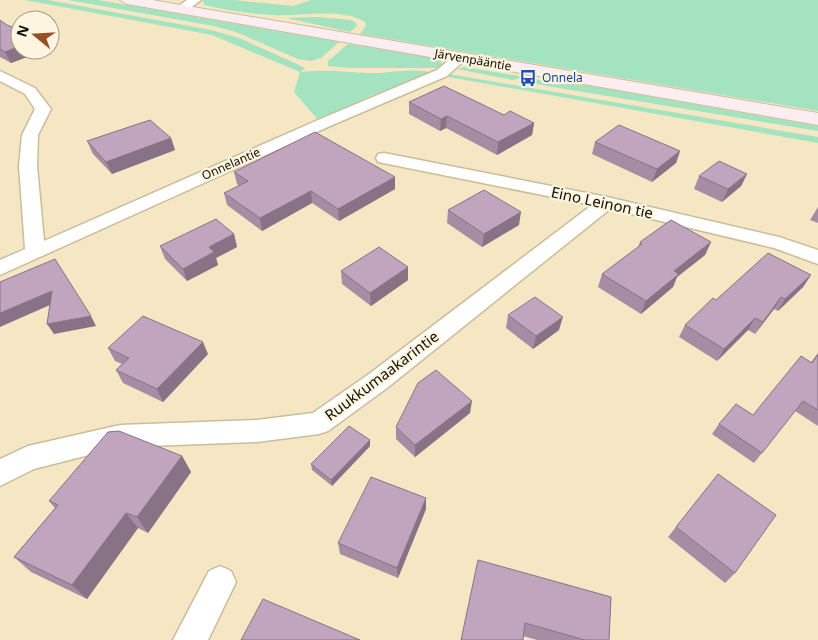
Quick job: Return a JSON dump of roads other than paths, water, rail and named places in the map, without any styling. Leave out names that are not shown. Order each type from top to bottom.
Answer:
[{"type":"main road","name":"Järvenpääntie","points":[[128,0],[188,4],[460,58],[818,119]]},
{"type":"street","name":"Onnelantie","points":[[0,268],[324,123],[442,73],[460,58]]},
{"type":"street","points":[[0,75],[30,91],[43,109],[30,135],[28,166],[35,252]]},
{"type":"street","name":"Eino Leinon tie","points":[[384,158],[607,203],[779,243],[818,257]]},
{"type":"street","name":"Ruukkumaakarintie","points":[[0,473],[28,458],[120,436],[257,431],[319,422],[378,381],[607,203]]},
{"type":"street","points":[[190,640],[220,582]]},
{"type":"place","name":"Onnela","points":[[528,78]]}]
